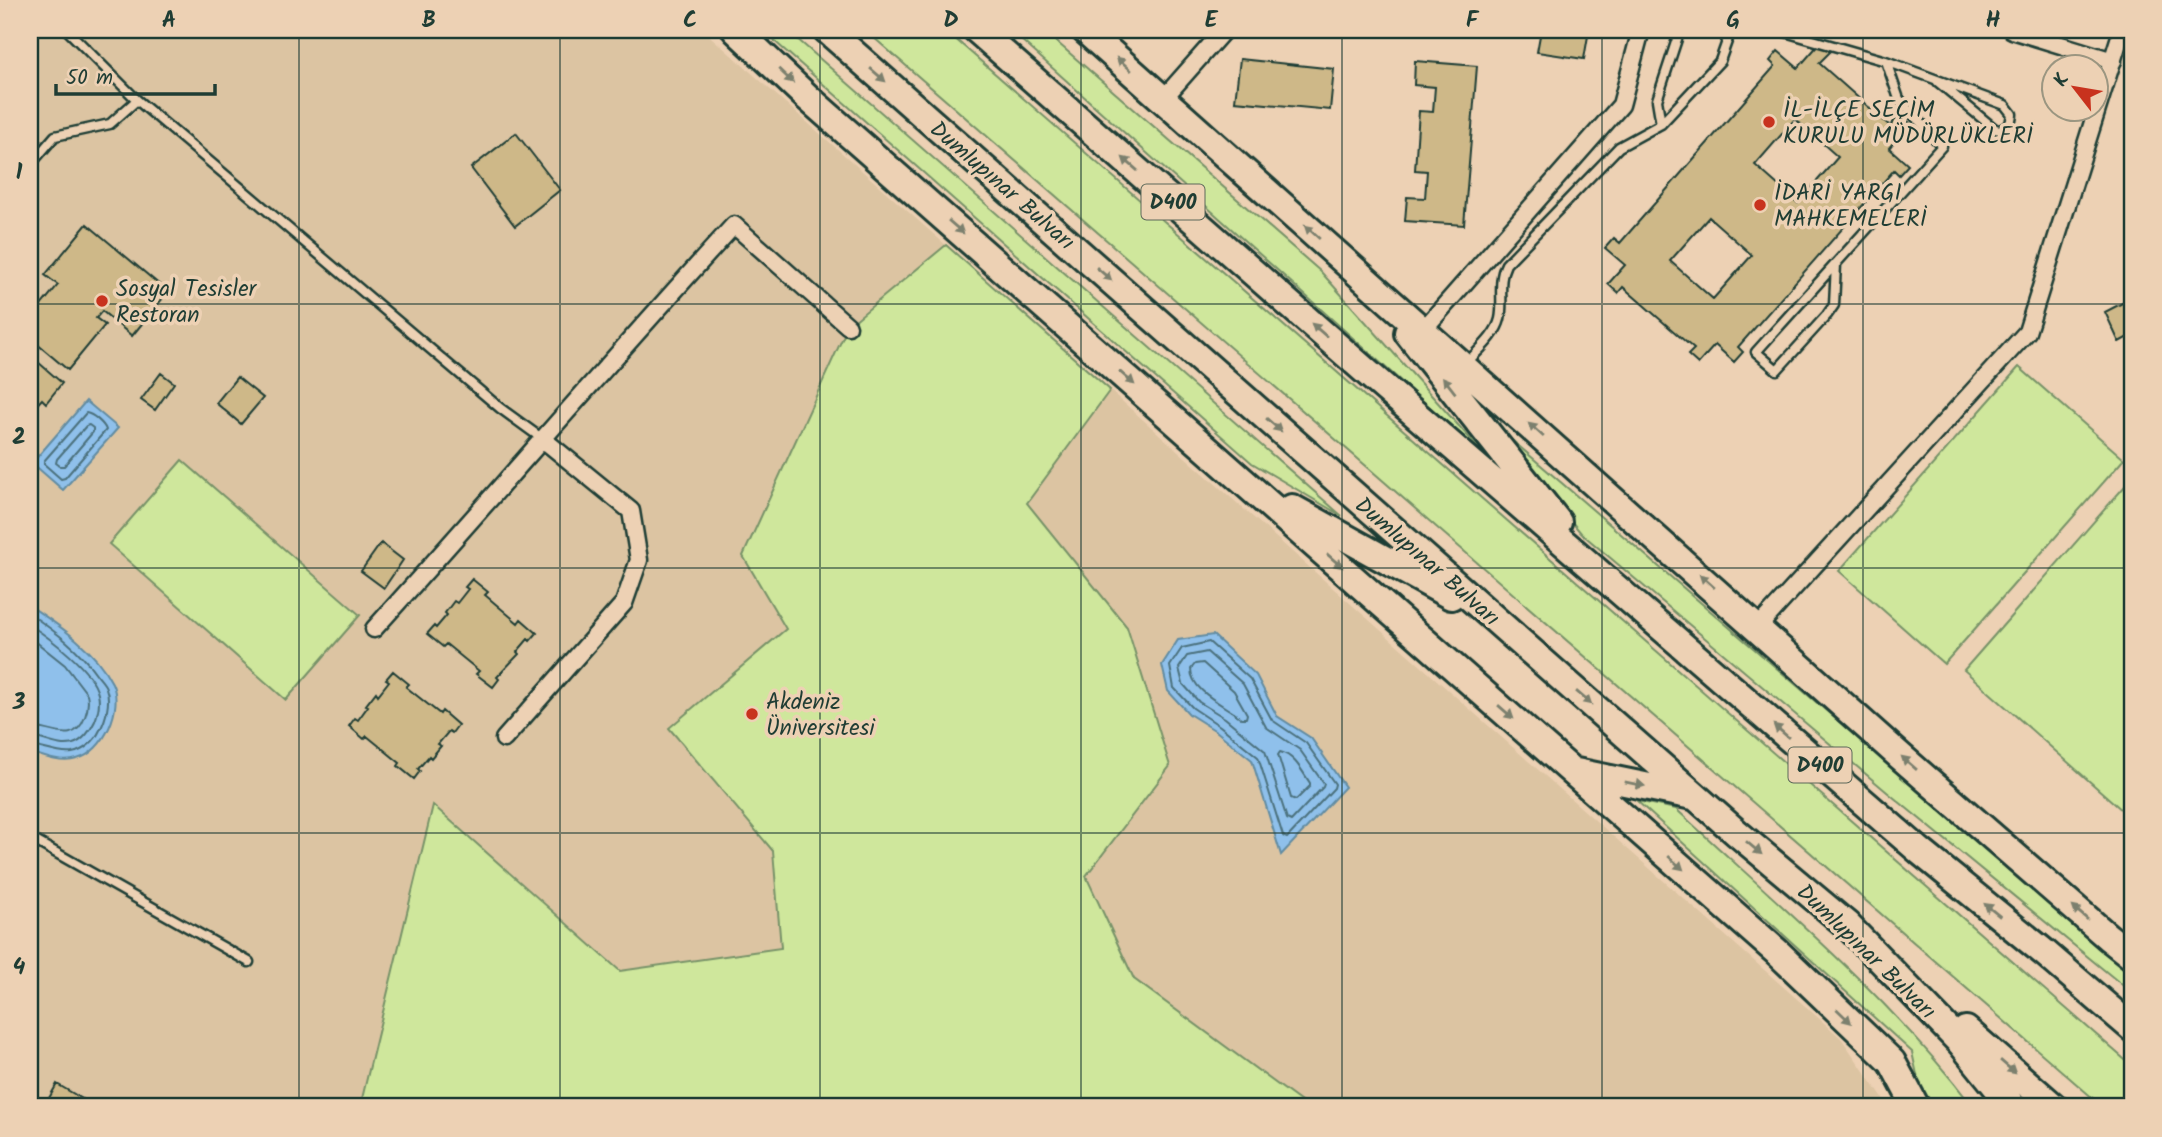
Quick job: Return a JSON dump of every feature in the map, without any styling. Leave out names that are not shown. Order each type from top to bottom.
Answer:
[{"type":"main road","points":[[736,30],[807,97],[1777,952],[1892,1062],[1916,1107]]},
{"type":"main road","name":"Dumlupınar Bulvarı","points":[[827,30],[1696,797],[1847,925],[1961,1043],[2013,1107]]},
{"type":"main road","name":"D400","points":[[976,30],[1921,852],[2132,1028]]},
{"type":"main road","points":[[1085,30],[1952,801],[2132,956]]},
{"type":"main road","points":[[1363,277],[1598,573]]},
{"type":"main road","points":[[1247,484],[1496,620]]},
{"type":"main road","points":[[1574,772],[1696,797]]},
{"type":"main road","points":[[1847,925],[2054,1107]]},
{"type":"main road","points":[[2045,953],[2132,1010]]},
{"type":"street","points":[[1163,99],[1224,30]]},
{"type":"street","points":[[1423,330],[1621,105],[1641,30]]},
{"type":"street","points":[[2012,30],[2113,61]]},
{"type":"street","points":[[1758,626],[2027,332],[2122,30]]},
{"type":"street","points":[[374,629],[734,225],[848,326]]},
{"type":"street","points":[[504,739],[624,603],[639,560],[631,512],[544,440]]},
{"type":"lane","points":[[67,30],[137,100],[499,408],[544,440]]},
{"type":"lane","points":[[1661,124],[1657,100],[1680,30]]},
{"type":"lane","points":[[1464,366],[1494,332],[1499,322],[1502,275],[1506,264],[1619,147],[1661,124],[1720,61],[1731,30]]},
{"type":"lane","points":[[1777,30],[1886,61],[2005,105],[2012,114],[2010,125],[2000,130],[1995,129],[1938,82]]},
{"type":"lane","points":[[1836,264],[1834,305],[1777,370],[1756,352],[1942,146],[1899,99],[1886,61]]},
{"type":"lane","points":[[30,165],[55,136],[110,124],[137,100]]},
{"type":"lane","points":[[30,838],[249,962]]},
{"type":"shaded area","name":"Akdeniz Üniversitesi","points":[[30,30],[703,30],[1841,1038],[1884,1100],[1886,1107],[30,1107]]},
{"type":"green space","points":[[762,30],[787,30],[1342,516],[1252,463]]},
{"type":"green space","points":[[865,30],[945,30],[2132,1066],[2132,1107],[2103,1107]]},
{"type":"green space","points":[[1010,30],[1043,30],[1321,272],[1492,463]]},
{"type":"green space","points":[[946,245],[1110,390],[1027,503],[1127,627],[1170,766],[1086,876],[1134,979],[1308,1107],[360,1107],[433,805],[620,971],[781,948],[773,851],[669,728],[786,629],[743,556],[848,326]]},
{"type":"green space","points":[[2019,367],[2124,459],[1944,664],[1839,571]]},
{"type":"green space","points":[[1485,417],[2132,974],[2132,993],[1887,792],[1581,533]]},
{"type":"green space","points":[[182,460],[360,615],[286,700],[109,544]]},
{"type":"green space","points":[[2132,478],[2132,819],[1964,670]]},
{"type":"green space","points":[[1637,801],[1676,809],[1869,989],[1940,1066],[1973,1107],[1924,1107],[1912,1052]]},
{"type":"water","points":[[86,401],[118,428],[63,490],[32,463]]},
{"type":"water","points":[[30,606],[65,630],[86,649],[112,683],[115,704],[109,728],[96,748],[77,759],[59,760],[30,752]]},
{"type":"water","points":[[1213,635],[1256,675],[1277,716],[1311,738],[1345,787],[1281,855],[1252,760],[1216,731],[1189,714],[1168,691],[1162,665],[1178,640]]},
{"type":"building","points":[[1541,30],[1589,30],[1584,59],[1537,52]]},
{"type":"building","points":[[1820,43],[1830,52],[1819,63],[1890,126],[1900,114],[1910,123],[1889,148],[1908,165],[1899,175],[1894,170],[1738,347],[1743,352],[1734,362],[1715,345],[1698,364],[1688,355],[1694,349],[1623,287],[1618,293],[1608,284],[1625,265],[1605,248],[1614,238],[1620,243],[1775,66],[1770,61],[1778,51],[1798,68]],"holes":[[[1795,119],[1838,157],[1798,203],[1755,165]],[[1709,217],[1752,255],[1713,299],[1670,261]]]},
{"type":"building","points":[[1240,59],[1334,69],[1330,110],[1235,101]]},
{"type":"building","points":[[1415,61],[1477,66],[1464,225],[1405,221],[1407,197],[1425,198],[1427,171],[1415,170],[1419,111],[1433,112],[1435,87],[1414,85]]},
{"type":"building","points":[[516,133],[560,190],[515,226],[471,168]]},
{"type":"building","name":"Sosyal Tesisler Restoran","points":[[87,224],[168,292],[132,336],[102,311],[96,318],[105,325],[68,370],[30,338],[30,319],[58,285],[45,275]]},
{"type":"building","points":[[2132,298],[2132,335],[2119,342],[2105,312]]},
{"type":"building","points":[[30,355],[62,383],[46,403],[42,399],[30,412]]},
{"type":"building","points":[[161,373],[174,383],[155,410],[141,400]]},
{"type":"building","points":[[237,377],[263,398],[241,424],[216,403]]},
{"type":"building","points":[[381,543],[403,560],[384,588],[361,571]]},
{"type":"building","points":[[472,579],[488,592],[485,595],[518,623],[521,619],[537,633],[517,652],[519,654],[497,677],[499,679],[493,687],[476,674],[479,671],[446,644],[443,647],[427,634],[447,615],[445,613],[454,601],[457,603]]},
{"type":"building","points":[[393,671],[409,684],[406,687],[458,725],[438,744],[441,746],[418,769],[420,771],[414,779],[398,766],[400,763],[367,736],[364,739],[349,726],[355,718],[358,720],[376,692],[378,695]]},
{"type":"building","points":[[57,1084],[96,1107],[44,1107]]},
{"type":"place","name":"İL-İLÇE SEÇİM KURULU MÜDÜRLÜKLERİ","points":[[1769,122]]},
{"type":"place","name":"İDARİ YARGI MAHKEMELERİ","points":[[1760,205]]},
{"type":"place","name":"Sosyal Tesisler Restoran","points":[[102,301]]},
{"type":"place","name":"Akdeniz Üniversitesi","points":[[752,714]]}]
